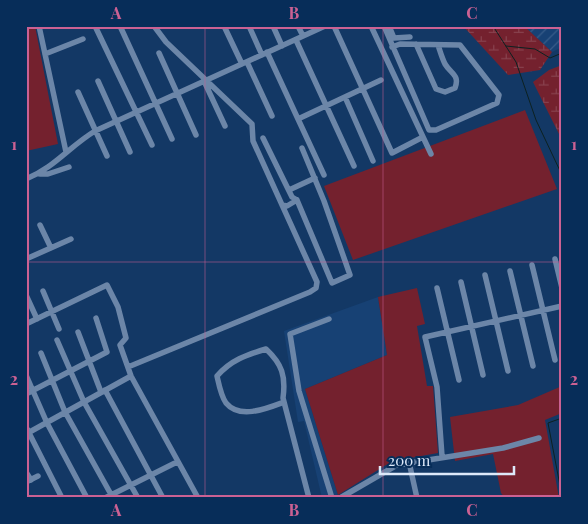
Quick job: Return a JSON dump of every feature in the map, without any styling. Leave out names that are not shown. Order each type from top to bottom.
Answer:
[{"type":"street","points":[[39,26],[66,152]]},
{"type":"street","points":[[95,26],[152,146]]},
{"type":"street","points":[[120,26],[172,139]]},
{"type":"street","points":[[128,368],[316,288],[317,282],[253,141],[252,124],[166,42],[154,26]]},
{"type":"street","points":[[224,26],[272,116]]},
{"type":"street","points":[[249,26],[298,119],[324,175]]},
{"type":"street","points":[[273,26],[282,46]]},
{"type":"street","points":[[298,26],[303,36]]},
{"type":"street","points":[[26,179],[40,174],[63,157],[76,143],[96,131],[325,26]]},
{"type":"street","points":[[334,26],[392,153],[421,138]]},
{"type":"street","points":[[370,26],[421,138],[431,154]]},
{"type":"street","points":[[384,26],[392,47],[427,128],[436,130],[497,103],[499,99],[464,48],[456,44],[400,44],[392,47]]},
{"type":"street","points":[[389,26],[394,38],[410,37]]},
{"type":"street","points":[[45,54],[83,39]]},
{"type":"street","points":[[296,40],[354,166]]},
{"type":"street","points":[[416,44],[436,89],[445,92],[455,88],[458,81],[455,74],[446,65],[438,45]]},
{"type":"street","points":[[159,53],[196,135]]},
{"type":"street","points":[[298,119],[381,80]]},
{"type":"street","points":[[98,81],[130,152]]},
{"type":"street","points":[[206,81],[225,126]]},
{"type":"street","points":[[78,92],[107,156]]},
{"type":"street","points":[[345,97],[373,160]]},
{"type":"street","points":[[263,138],[294,198],[330,282],[349,277],[315,178],[302,148]]},
{"type":"street","points":[[40,174],[48,174],[69,167]]},
{"type":"street","points":[[289,190],[315,178]]},
{"type":"street","points":[[282,205],[287,206],[294,198]]},
{"type":"street","points":[[40,225],[51,248]]},
{"type":"street","points":[[26,259],[71,239]]},
{"type":"street","points":[[554,259],[562,288]]},
{"type":"street","points":[[532,265],[555,360]]},
{"type":"street","points":[[510,271],[532,366]]},
{"type":"street","points":[[486,275],[508,371]]},
{"type":"street","points":[[461,282],[483,375]]},
{"type":"street","points":[[26,324],[107,285],[118,307],[126,338],[120,344],[131,376],[197,496]]},
{"type":"street","points":[[437,288],[459,380]]},
{"type":"street","points":[[43,291],[59,329]]},
{"type":"street","points":[[26,295],[37,319]]},
{"type":"street","points":[[442,456],[437,387],[426,337],[562,306]]},
{"type":"street","points":[[26,394],[107,352],[96,318]]},
{"type":"street","points":[[329,319],[290,334],[299,390],[332,498]]},
{"type":"street","points":[[78,332],[103,391],[163,498]]},
{"type":"street","points":[[57,340],[84,402],[138,498]]},
{"type":"street","points":[[284,402],[246,412],[236,410],[227,404],[217,376],[226,366],[241,356],[266,349],[279,361],[284,385],[284,402],[309,498]]},
{"type":"street","points":[[41,352],[66,412],[110,497],[177,462]]},
{"type":"street","points":[[26,375],[47,423],[87,498]]},
{"type":"street","points":[[62,498],[27,431],[47,423],[131,376]]},
{"type":"street","points":[[340,498],[397,465],[442,456],[503,448],[538,438]]},
{"type":"street","points":[[409,462],[417,498]]},
{"type":"street","points":[[26,472],[28,481],[38,476]]},
{"type":"shaded area","points":[[524,26],[562,26],[562,47],[552,52]]},
{"type":"shaded area","points":[[378,297],[387,355],[305,389],[338,495],[334,498],[322,498],[304,421],[298,422],[284,331]]},
{"type":"green space","points":[[26,26],[35,26],[58,144],[26,151]]},
{"type":"green space","points":[[463,26],[524,26],[552,52],[540,70],[508,75]]},
{"type":"green space","points":[[562,65],[562,140],[533,82],[549,70]]},
{"type":"green space","points":[[525,110],[557,189],[353,260],[324,186]]},
{"type":"green space","points":[[417,288],[425,324],[417,326],[427,386],[433,386],[438,453],[399,460],[386,465],[338,495],[305,389],[387,355],[378,297]]},
{"type":"green space","points":[[562,386],[562,413],[545,420],[559,498],[505,498],[501,493],[493,454],[455,461],[450,417],[518,405]]},
{"type":"waterway","points":[[493,26],[516,62],[536,120],[562,175]]},
{"type":"waterway","points":[[506,46],[535,49],[550,58],[562,53]]},
{"type":"waterway","points":[[562,418],[548,423],[562,496]]}]
